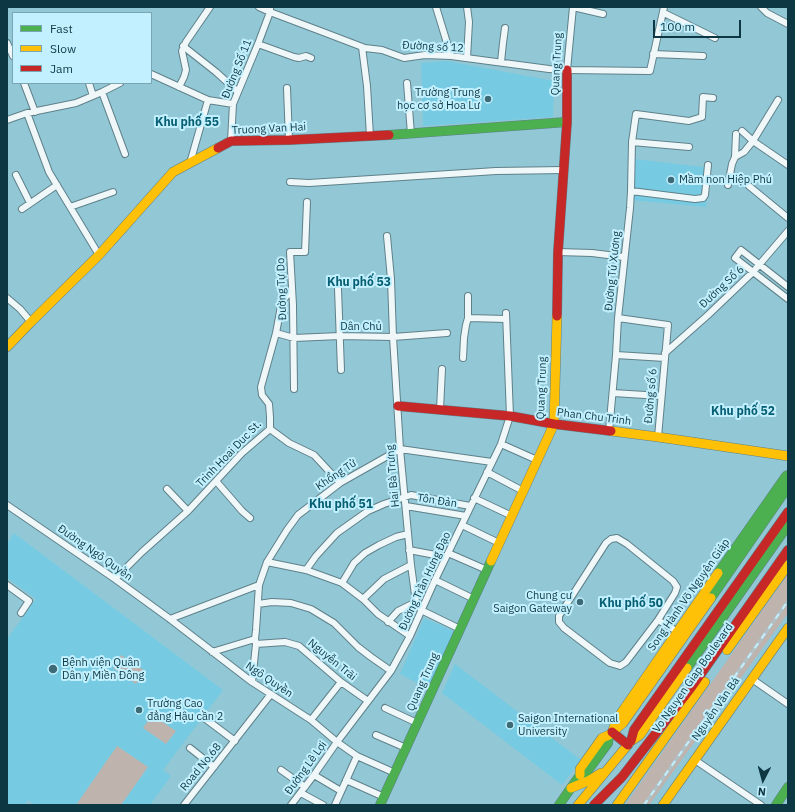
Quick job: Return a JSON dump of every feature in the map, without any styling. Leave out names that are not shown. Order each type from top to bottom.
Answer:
[{"type":"main road","name":"Quang Trung","points":[[382,801],[554,424],[558,252],[564,170],[567,70]]},
{"type":"main road","name":"Truong Van Hai","points":[[7,348],[31,322],[99,255],[173,172],[232,140],[289,140],[411,134],[566,122]]},
{"type":"main road","name":"Phan Chu Trinh","points":[[398,406],[510,416],[554,424],[658,437],[788,456]]},
{"type":"main road","name":"Song Hành Võ Nguyên Giáp","points":[[611,733],[617,719],[788,475]]},
{"type":"main road","name":"Song Hành Võ Nguyên Giáp","points":[[560,805],[580,775],[580,769],[602,738],[623,723],[788,487]]},
{"type":"main road","name":"Vo Nguyen Giap Boulevard","points":[[629,743],[634,730],[788,512]]},
{"type":"main road","name":"Vo Nguyen Giap Boulevard","points":[[578,805],[629,743],[640,735],[788,525]]},
{"type":"main road","name":"Vo Nguyen Giap Boulevard","points":[[594,805],[622,777],[691,688],[788,550]]},
{"type":"main road","name":"Vo Nguyen Giap Boulevard","points":[[616,805],[788,565]]},
{"type":"main road","name":"Nguyễn Văn Bá","points":[[666,804],[695,760],[788,628]]},
{"type":"main road","points":[[713,657],[725,653]]},
{"type":"main road","points":[[691,688],[692,700]]},
{"type":"main road","points":[[611,733],[629,743]]},
{"type":"main road","points":[[571,788],[605,771]]},
{"type":"main road","name":"Vo Nguyen Giap Boulevard","points":[[606,805],[622,777]]},
{"type":"main road","points":[[776,805],[788,787]]},
{"type":"street","points":[[179,87],[186,70],[182,50],[183,46],[210,7]]},
{"type":"street","name":"Đường số 12","points":[[259,7],[362,47],[382,50],[404,58],[425,55],[451,56],[549,69],[650,71],[653,54]]},
{"type":"street","points":[[436,7],[451,56]]},
{"type":"street","points":[[467,7],[469,22],[467,58]]},
{"type":"street","points":[[573,7],[603,14]]},
{"type":"street","name":"Quang Trung","points":[[567,70],[573,7]]},
{"type":"street","points":[[760,7],[788,24]]},
{"type":"street","name":"Đường Số 11","points":[[232,140],[233,104],[258,44],[270,10]]},
{"type":"street","points":[[703,56],[653,54],[664,10],[715,38]]},
{"type":"street","points":[[501,62],[505,28]]},
{"type":"street","points":[[7,43],[12,54]]},
{"type":"street","points":[[258,44],[294,58],[306,56],[312,58]]},
{"type":"street","points":[[183,46],[216,72],[238,92]]},
{"type":"street","points":[[362,47],[367,86],[370,136]]},
{"type":"street","points":[[152,74],[208,100],[233,104]]},
{"type":"street","points":[[407,83],[411,134]]},
{"type":"street","points":[[24,84],[35,112]]},
{"type":"street","points":[[89,84],[93,96]]},
{"type":"street","points":[[7,120],[27,113],[72,104],[118,84]]},
{"type":"street","points":[[287,88],[289,140]]},
{"type":"street","points":[[102,92],[125,154]]},
{"type":"street","name":"Đường Tú Xương","points":[[609,431],[618,318],[631,191],[632,142],[636,114],[689,121],[702,117],[704,97],[713,98]]},
{"type":"street","points":[[190,163],[208,100]]},
{"type":"street","points":[[735,157],[744,152],[753,141],[778,100]]},
{"type":"street","points":[[27,113],[49,172],[99,255]]},
{"type":"street","points":[[728,184],[739,133],[788,165]]},
{"type":"street","points":[[632,142],[689,148]]},
{"type":"street","points":[[631,191],[695,199],[703,198],[705,195],[708,165]]},
{"type":"street","points":[[290,182],[309,183],[496,171],[564,170]]},
{"type":"street","points":[[16,175],[30,203]]},
{"type":"street","points":[[22,209],[56,185]]},
{"type":"street","points":[[749,186],[788,218]]},
{"type":"street","points":[[70,207],[113,192]]},
{"type":"street","name":"Đường Tự Do","points":[[294,389],[294,338],[290,252],[305,252],[306,202]]},
{"type":"street","name":"Đường Số 6","points":[[616,355],[665,355],[753,272],[788,231]]},
{"type":"street","name":"Hai Bà Trưng","points":[[387,236],[391,279],[400,449],[409,550],[416,602],[421,610]]},
{"type":"street","points":[[787,296],[734,258],[741,250],[788,287]]},
{"type":"street","points":[[558,252],[592,253],[624,257]]},
{"type":"street","points":[[338,289],[341,370]]},
{"type":"street","name":"Trinh Hoai Duc St.","points":[[115,579],[142,552],[188,511],[242,453],[270,429],[269,404],[262,395],[261,387],[276,333],[282,301],[292,291]]},
{"type":"street","points":[[463,358],[464,338],[468,318],[468,296]]},
{"type":"street","points":[[7,298],[20,309],[31,322]]},
{"type":"street","points":[[468,318],[506,316],[510,416]]},
{"type":"street","name":"Đường số 6","points":[[618,318],[668,325],[658,437]]},
{"type":"street","name":"Dân Chủ","points":[[276,333],[294,338],[340,336],[393,337],[447,333]]},
{"type":"street","points":[[440,409],[442,369]]},
{"type":"street","points":[[613,393],[661,396]]},
{"type":"street","name":"Đường Trần Hưng Đạo","points":[[337,742],[391,671],[410,636],[470,506],[501,444],[510,416]]},
{"type":"street","points":[[270,429],[289,443],[314,455],[340,483]]},
{"type":"street","points":[[501,444],[537,460]]},
{"type":"street","points":[[400,449],[492,462]]},
{"type":"street","name":"Khổng Tử","points":[[252,682],[259,585],[267,562],[286,530],[298,515],[340,483],[400,449]]},
{"type":"street","points":[[487,472],[523,491]]},
{"type":"street","points":[[216,481],[250,518]]},
{"type":"street","points":[[167,489],[188,511]]},
{"type":"street","points":[[306,570],[326,544],[337,533],[368,511],[384,504],[411,496],[470,506]]},
{"type":"street","points":[[474,498],[512,516]]},
{"type":"street","name":"Đường Ngô Quyền","points":[[7,505],[115,579],[170,619]]},
{"type":"street","name":"Tôn Đản","points":[[406,506],[466,516]]},
{"type":"street","points":[[462,525],[499,543]]},
{"type":"street","points":[[342,583],[354,563],[365,553],[396,537],[408,534]]},
{"type":"street","points":[[617,538],[627,544],[673,581],[677,587],[675,593],[658,620],[626,662],[620,666],[610,663],[564,628],[559,622],[559,616],[606,543],[611,539],[617,538]]},
{"type":"street","points":[[409,550],[447,555],[487,570]]},
{"type":"street","points":[[267,562],[306,570],[342,583],[388,622],[410,636]]},
{"type":"street","points":[[363,600],[384,579],[411,565]]},
{"type":"street","points":[[435,580],[474,599]]},
{"type":"street","points":[[7,585],[29,601],[21,613]]},
{"type":"street","points":[[170,619],[259,585]]},
{"type":"street","points":[[258,604],[272,602],[291,603],[301,605],[312,610],[334,623],[362,650],[391,671]]},
{"type":"street","points":[[388,622],[398,611],[416,602]]},
{"type":"street","points":[[421,610],[460,629]]},
{"type":"street","name":"Ngô Quyền","points":[[170,619],[252,682],[311,720],[337,742],[357,756],[395,773]]},
{"type":"street","points":[[658,620],[678,632]]},
{"type":"street","name":"Nguyễn Trãi","points":[[212,652],[256,642],[286,642],[299,646],[341,682],[368,701]]},
{"type":"street","points":[[752,679],[788,704]]},
{"type":"street","points":[[311,720],[341,682]]},
{"type":"street","name":"Road No.68","points":[[184,805],[271,694]]},
{"type":"street","points":[[385,708],[417,723]]},
{"type":"street","points":[[203,717],[235,741]]},
{"type":"street","points":[[376,735],[406,748]]},
{"type":"street","name":"Đường Lê Lợi","points":[[291,805],[337,742]]},
{"type":"street","points":[[190,748],[214,767]]},
{"type":"street","points":[[336,804],[357,756]]},
{"type":"street","points":[[695,760],[761,805]]},
{"type":"street","points":[[281,770],[305,787]]},
{"type":"street","points":[[314,775],[341,791]]},
{"type":"street","points":[[346,780],[382,801]]},
{"type":"street","points":[[301,793],[323,805]]},
{"type":"shaded area","name":"Trường Trung học cơ sở Hoa Lư","points":[[447,61],[554,81],[553,117],[423,126],[421,63]]},
{"type":"shaded area","name":"Mầm non Hiệp Phú","points":[[634,159],[711,168],[706,207],[631,200]]},
{"type":"shaded area","name":"Trường Cao đẳng Hậu cần 2","points":[[14,533],[223,690],[163,770],[171,776],[150,805],[35,805],[28,800],[25,805],[7,805],[7,639],[36,599],[7,578],[7,544]]},
{"type":"shaded area","points":[[788,574],[788,613],[649,805],[625,805]]},
{"type":"shaded area","points":[[424,618],[454,631],[430,690],[400,674]]},
{"type":"shaded area","points":[[121,655],[145,671],[136,684],[113,668]]},
{"type":"shaded area","name":"Saigon International University","points":[[455,664],[581,760],[562,785],[442,693]]},
{"type":"shaded area","points":[[152,715],[176,731],[166,744],[143,728]]},
{"type":"shaded area","points":[[117,746],[148,767],[121,805],[76,805]]},
{"type":"railway","points":[[644,805],[788,601]]},
{"type":"traffic: fast","points":[[389,135],[567,122]]},
{"type":"traffic: fast","points":[[718,573],[788,475]]},
{"type":"traffic: fast","points":[[711,598],[788,487]]},
{"type":"traffic: fast","points":[[687,668],[788,525]]},
{"type":"traffic: fast","points":[[380,805],[491,561]]},
{"type":"traffic: fast","points":[[559,805],[580,775],[586,773],[608,743],[609,735]]},
{"type":"traffic: fast","points":[[776,805],[788,787]]},
{"type":"traffic: slow","points":[[7,347],[99,255],[173,172],[218,148]]},
{"type":"traffic: slow","points":[[491,561],[554,424],[557,316]]},
{"type":"traffic: slow","points":[[611,431],[788,456]]},
{"type":"traffic: slow","points":[[727,650],[788,565]]},
{"type":"traffic: slow","points":[[613,730],[617,719],[718,573]]},
{"type":"traffic: slow","points":[[580,775],[580,769],[602,738],[609,735],[623,723],[711,598]]},
{"type":"traffic: slow","points":[[663,805],[788,628]]},
{"type":"traffic: slow","points":[[578,805],[631,741],[640,735],[687,668]]},
{"type":"traffic: slow","points":[[617,805],[705,682]]},
{"type":"traffic: slow","points":[[571,788],[588,781],[601,773]]},
{"type":"traffic: jam","points":[[557,316],[558,252],[567,122],[567,70]]},
{"type":"traffic: jam","points":[[218,148],[231,141],[289,140],[389,135]]},
{"type":"traffic: jam","points":[[398,406],[510,416],[554,424],[611,431]]},
{"type":"traffic: jam","points":[[631,741],[634,730],[788,512]]},
{"type":"traffic: jam","points":[[594,805],[622,777],[691,688],[788,550]]},
{"type":"traffic: jam","points":[[612,732],[628,745]]},
{"type":"place","name":"Trường Trung học cơ sở Hoa Lư","points":[[488,99]]},
{"type":"place","name":"Mầm non Hiệp Phú","points":[[671,180]]},
{"type":"place","name":"Chung cư Saigon Gateway","points":[[580,602]]},
{"type":"place","name":"Bệnh viện Quân Dân y Miền Đông","points":[[53,669]]},
{"type":"place","name":"Trường Cao đẳng Hậu cần 2","points":[[139,710]]},
{"type":"place","name":"Saigon International University","points":[[510,725]]},
{"type":"district","name":"Khu phố 55","points":[[187,123]]},
{"type":"district","name":"Khu phố 53","points":[[359,283]]},
{"type":"district","name":"Khu phố 52","points":[[743,412]]},
{"type":"district","name":"Khu phố 51","points":[[341,505]]},
{"type":"district","name":"Khu phố 50","points":[[631,604]]}]
